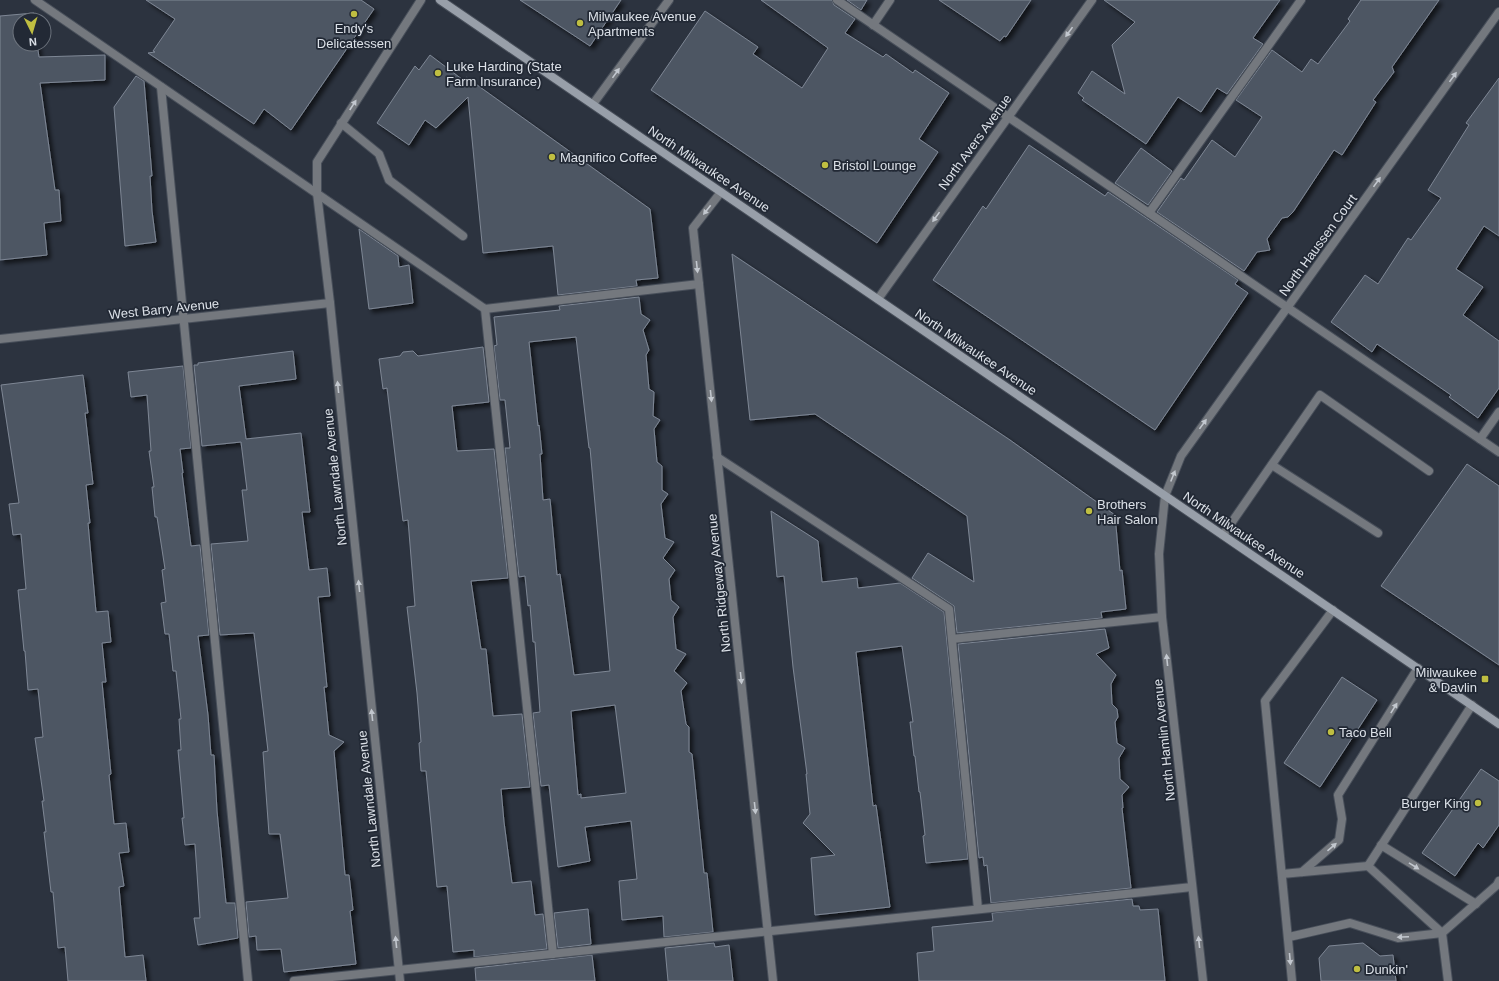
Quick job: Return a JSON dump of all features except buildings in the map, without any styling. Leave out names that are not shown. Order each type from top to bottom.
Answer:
[{"type":"main road","name":"North Milwaukee Avenue","points":[[440,0],[1499,724]]},
{"type":"street","points":[[35,0],[485,309],[699,284]]},
{"type":"street","name":"North Lawndale Avenue","points":[[400,981],[330,303],[317,193],[316,162],[421,0]]},
{"type":"street","points":[[593,104],[669,0]]},
{"type":"street","points":[[837,0],[1499,452]]},
{"type":"street","points":[[873,25],[890,0]]},
{"type":"street","name":"North Avers Avenue","points":[[878,299],[1092,0]]},
{"type":"street","points":[[1149,213],[1301,0]]},
{"type":"street","name":"North Haussen Court","points":[[1165,496],[1181,456],[1499,12]]},
{"type":"street","points":[[161,87],[248,981]]},
{"type":"street","points":[[341,124],[379,154],[389,180],[463,236]]},
{"type":"street","name":"North Ridgeway Avenue","points":[[721,192],[693,228],[773,981]]},
{"type":"street","name":"West Barry Avenue","points":[[0,339],[330,303]]},
{"type":"street","points":[[485,309],[553,954]]},
{"type":"street","points":[[1223,535],[1320,395],[1429,471]]},
{"type":"street","points":[[1480,439],[1499,412]]},
{"type":"street","points":[[717,457],[949,610],[978,909]]},
{"type":"street","points":[[1272,465],[1378,533]]},
{"type":"street","name":"North Hamlin Avenue","points":[[1165,496],[1159,554],[1162,617],[1203,981]]},
{"type":"street","points":[[1292,981],[1289,937],[1265,701],[1333,610]]},
{"type":"street","points":[[952,639],[1162,617]]},
{"type":"street","points":[[1302,872],[1339,840],[1342,819],[1338,795],[1418,668]]},
{"type":"street","points":[[1368,866],[1472,705]]},
{"type":"street","points":[[1381,845],[1476,904]]},
{"type":"street","points":[[1282,874],[1368,866],[1442,933],[1448,981]]},
{"type":"street","points":[[1289,937],[1350,923],[1398,938],[1442,933],[1497,885],[1499,881]]},
{"type":"street","points":[[294,981],[1192,887]]},
{"type":"place","name":"Endy's Delicatessen","points":[[354,14]]},
{"type":"place","name":"Milwaukee Avenue Apartments","points":[[580,23]]},
{"type":"place","name":"Luke Harding (State Farm Insurance)","points":[[438,73]]},
{"type":"place","name":"Magnifico Coffee","points":[[552,157]]},
{"type":"place","name":"Bristol Lounge","points":[[825,165]]},
{"type":"place","name":"Brothers Hair Salon","points":[[1089,511]]},
{"type":"place","name":"Milwaukee & Davlin","points":[[1485,679]]},
{"type":"place","name":"Taco Bell","points":[[1331,732]]},
{"type":"place","name":"Burger King","points":[[1478,803]]},
{"type":"place","name":"Dunkin'","points":[[1357,969]]}]
